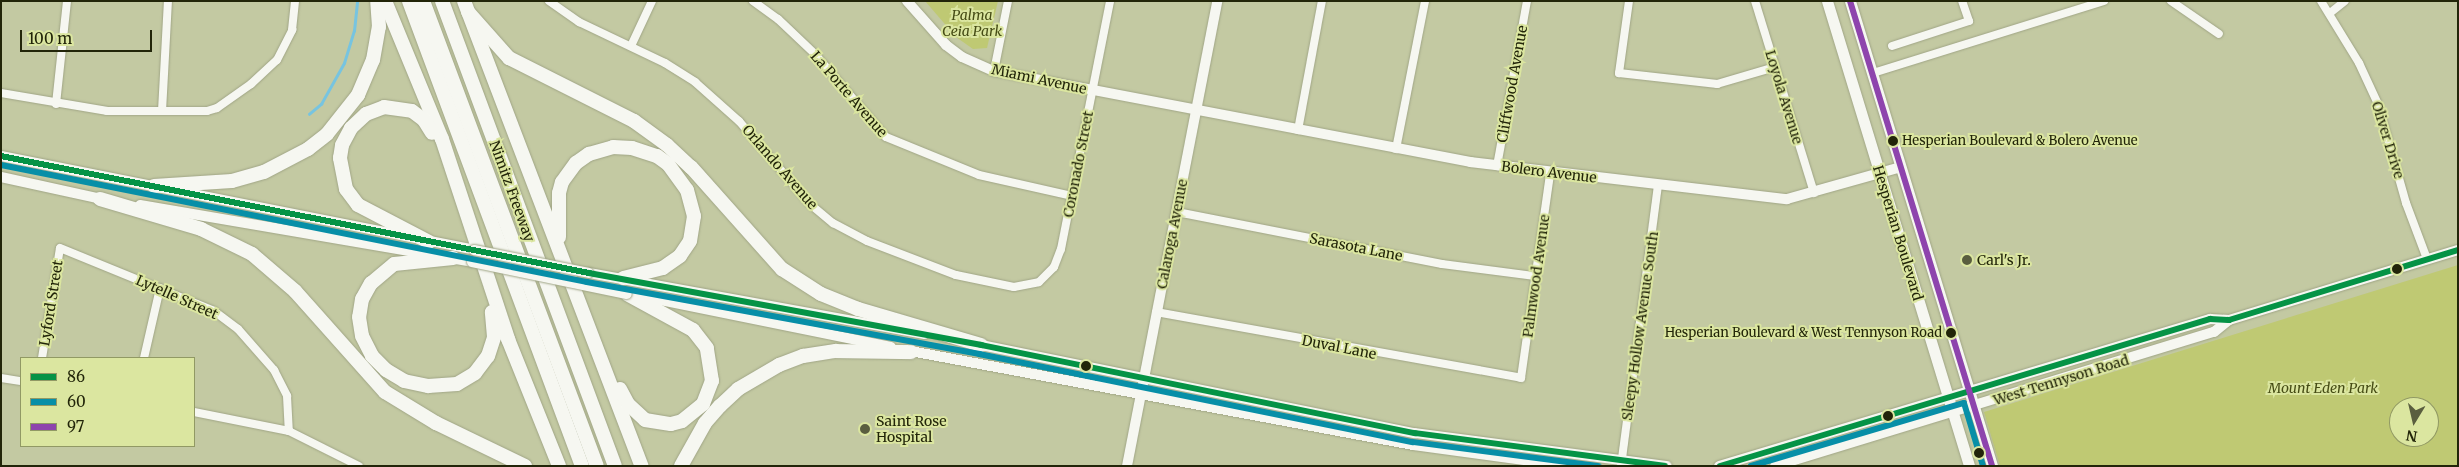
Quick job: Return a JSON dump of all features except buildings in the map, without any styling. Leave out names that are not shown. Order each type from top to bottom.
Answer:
[{"type":"highway","points":[[154,186],[232,181],[264,172],[308,149],[327,134],[358,95],[373,60],[379,27],[377,1]]},
{"type":"highway","points":[[384,1],[457,181],[494,324],[491,348],[482,365],[468,378],[449,386],[428,386],[404,381],[378,363],[366,346],[360,327],[362,299],[378,275],[394,264],[453,258]]},
{"type":"highway","name":"Nimitz Freeway","points":[[409,1],[582,466]]},
{"type":"highway","points":[[423,1],[597,466]]},
{"type":"highway","name":"Nimitz Freeway","points":[[442,1],[615,466]]},
{"type":"highway","points":[[466,7],[642,466]]},
{"type":"highway","points":[[466,7],[509,58],[634,121],[667,145],[691,166],[782,269],[821,294],[858,309],[981,345]]},
{"type":"highway","points":[[429,242],[358,204],[346,189],[341,174],[342,145],[351,128],[366,114],[388,106],[405,108],[426,123],[457,181]]},
{"type":"highway","points":[[558,245],[559,193],[562,182],[576,163],[589,154],[613,147],[632,148],[657,156],[668,164],[687,190],[694,216],[690,241],[680,256],[663,268],[623,278]]},
{"type":"highway","points":[[100,199],[200,229],[252,254],[296,291],[385,392],[436,423],[525,466]]},
{"type":"highway","points":[[478,263],[559,466]]},
{"type":"highway","points":[[594,339],[628,404],[645,420],[671,424],[682,421],[703,404],[712,381],[707,348],[683,322],[627,294]]},
{"type":"highway","points":[[681,466],[705,423],[720,406],[738,389],[772,368],[803,356],[828,352],[911,352]]},
{"type":"main road","name":"Miami Avenue","points":[[907,1],[946,45],[962,58],[994,71],[1196,110]]},
{"type":"main road","name":"Calaroga Avenue","points":[[1127,466],[1217,1]]},
{"type":"main road","name":"Hesperian Boulevard","points":[[1827,1],[1969,466]]},
{"type":"main road","name":"Hesperian Boulevard","points":[[1850,1],[1992,466]]},
{"type":"main road","name":"Bolero Avenue","points":[[1196,110],[1396,149],[1497,166],[1766,199],[1787,199],[1814,193],[1901,167]]},
{"type":"main road","points":[[1,156],[589,273],[981,345],[1415,433],[1621,463],[1667,466]]},
{"type":"main road","points":[[1,177],[100,199],[453,258],[911,352],[1141,395],[1413,445],[1569,466]]},
{"type":"main road","name":"West Tennyson Road","points":[[1719,466],[2210,319],[2229,320],[2458,250]]},
{"type":"main road","name":"West Tennyson Road","points":[[1775,466],[1975,407],[2214,332],[2229,320]]},
{"type":"street","points":[[56,104],[67,1]]},
{"type":"street","points":[[162,111],[168,1]]},
{"type":"street","points":[[1,93],[107,112],[207,111],[251,84],[277,60],[292,30],[295,1]]},
{"type":"street","name":"Orlando Avenue","points":[[549,1],[579,22],[665,63],[719,101],[810,204],[833,223],[867,241],[956,275],[994,285],[1014,287],[1039,282],[1054,267]]},
{"type":"street","points":[[631,46],[652,1]]},
{"type":"street","name":"La Porte Avenue","points":[[753,1],[778,19],[815,54],[886,138],[979,175],[1072,196]]},
{"type":"street","points":[[994,71],[1008,1]]},
{"type":"street","name":"Coronado Street","points":[[1054,267],[1061,249],[1110,1]]},
{"type":"street","points":[[1298,130],[1322,1]]},
{"type":"street","points":[[1396,149],[1425,1]]},
{"type":"street","name":"Cliffwood Avenue","points":[[1497,166],[1527,1]]},
{"type":"street","points":[[1629,1],[1619,73],[1717,84],[1775,68]]},
{"type":"street","name":"Loyola Avenue","points":[[1755,1],[1814,193]]},
{"type":"street","points":[[1892,46],[1969,21],[1962,1]]},
{"type":"street","points":[[1872,73],[2104,1]]},
{"type":"street","points":[[2171,1],[2219,34]]},
{"type":"street","name":"Oliver Drive","points":[[2321,1],[2359,63],[2383,116],[2406,203],[2427,259]]},
{"type":"street","points":[[2330,13],[2345,1]]},
{"type":"street","name":"Palmwood Avenue","points":[[1521,378],[1550,173]]},
{"type":"street","name":"Sleepy Hollow Avenue South","points":[[1621,463],[1658,186]]},
{"type":"street","name":"Sarasota Lane","points":[[1177,212],[1442,264],[1535,276]]},
{"type":"street","name":"Lytelle Street","points":[[60,248],[214,311],[238,329],[274,370],[287,396],[289,431]]},
{"type":"street","name":"Lyford Street","points":[[42,357],[60,248]]},
{"type":"street","points":[[144,357],[160,288]]},
{"type":"street","name":"Duval Lane","points":[[1156,312],[1521,378]]},
{"type":"street","points":[[1,378],[20,381]]},
{"type":"street","points":[[195,412],[289,431],[359,466]]},
{"type":"green space","name":"Palma Ceia Park","points":[[925,1],[998,1],[987,48],[973,49],[956,37]]},
{"type":"green space","name":"Mount Eden Park","points":[[2458,265],[2458,466],[2000,466],[1984,412]]},
{"type":"waterway","points":[[309,114],[321,104],[344,63],[354,31],[357,1]]},
{"type":"transit line","name":"97","points":[[1850,1],[1992,466]]},
{"type":"transit line","name":"86","points":[[1,156],[589,273],[981,345],[1415,433],[1665,466]]},
{"type":"transit line","name":"60","points":[[1,165],[587,282],[979,354],[1413,442],[1598,466]]},
{"type":"transit line","name":"86","points":[[1720,466],[2210,319],[2229,320],[2458,250]]},
{"type":"transit line","name":"60","points":[[1751,466],[1964,403],[1983,466]]},
{"type":"place","name":"Hesperian Boulevard & Bolero Avenue","points":[[1893,141]]},
{"type":"place","name":"Carl's Jr.","points":[[1967,260]]},
{"type":"place","name":"Hesperian Boulevard & West Tennyson Road","points":[[1951,333]]},
{"type":"place","name":"Saint Rose Hospital","points":[[865,429]]}]
